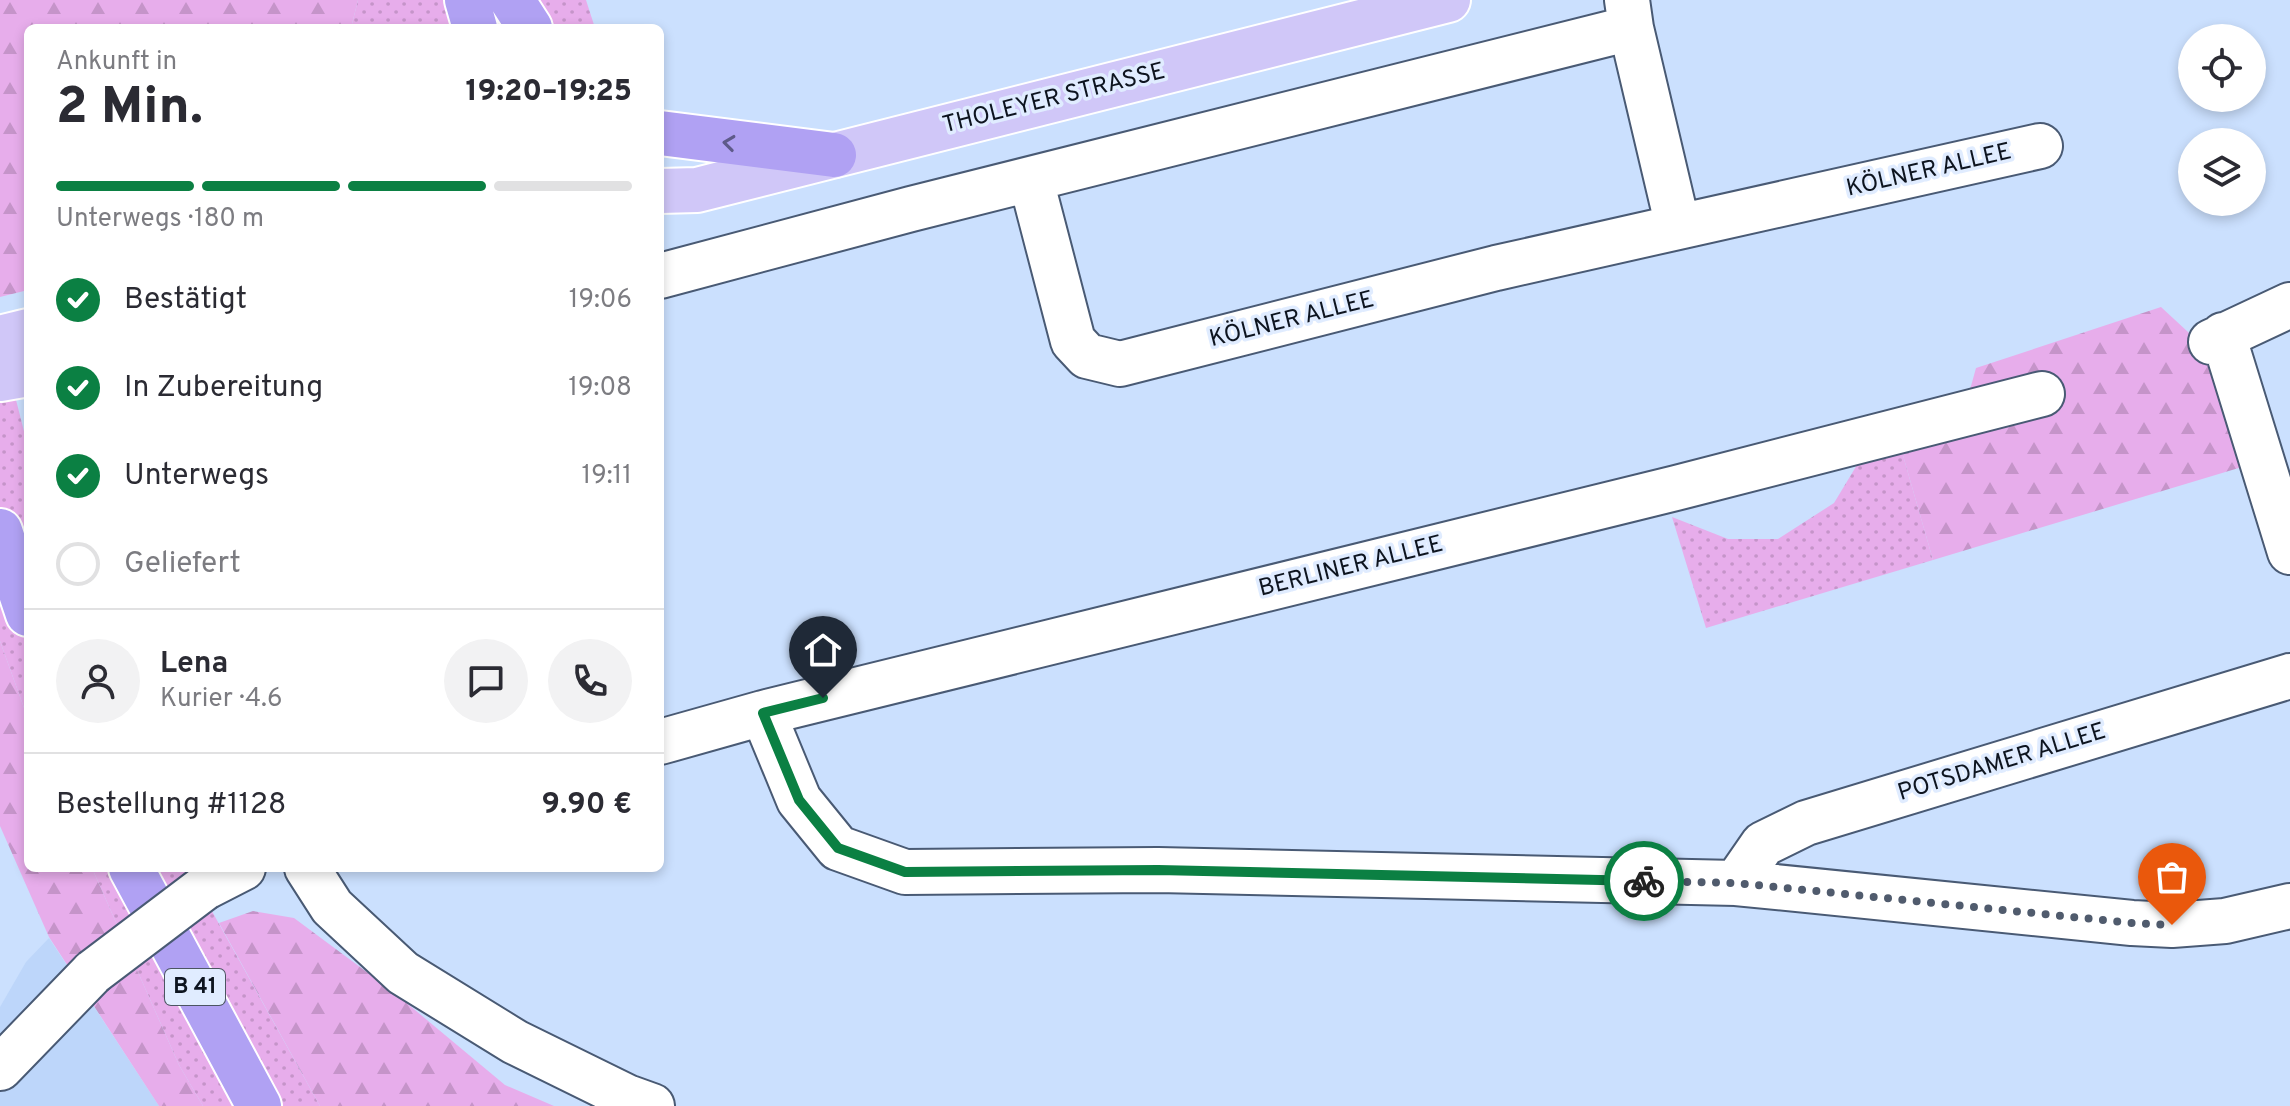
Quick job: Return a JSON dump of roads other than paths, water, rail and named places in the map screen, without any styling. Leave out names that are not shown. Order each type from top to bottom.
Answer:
[{"type":"highway","points":[[461,24],[465,0]]},
{"type":"highway","points":[[465,0],[474,24]]},
{"type":"highway","points":[[512,0],[527,24]]},
{"type":"highway","points":[[664,134],[834,155]]},
{"type":"highway","points":[[0,531],[24,602]]},
{"type":"highway","name":"B 41","points":[[133,872],[259,1106]]},
{"type":"main road","name":"THOLEYER STRASSE","points":[[664,191],[697,190],[1448,0]]},
{"type":"main road","points":[[15,369],[24,343]]},
{"type":"street","points":[[664,275],[1031,180],[1629,14],[1678,227]]},
{"type":"street","name":"KÖLNER ALLEE","points":[[1031,180],[1073,341],[1087,356],[1120,364],[1496,268],[2040,146]]},
{"type":"street","points":[[2290,305],[2217,338],[2290,552]]},
{"type":"street","name":"BERLINER ALLEE","points":[[664,741],[763,713],[1676,488],[2042,394]]},
{"type":"street","name":"POTSDAMER ALLEE","points":[[1736,883],[1763,844],[1806,823],[2290,676]]},
{"type":"street","points":[[763,713],[799,800],[838,848],[905,872],[1205,871],[1736,883],[2172,925],[2225,921],[2290,906]]},
{"type":"street","points":[[0,1068],[93,972],[204,888],[235,872]]},
{"type":"street","points":[[310,872],[332,907],[403,973],[515,1042],[627,1097],[652,1106]]}]
